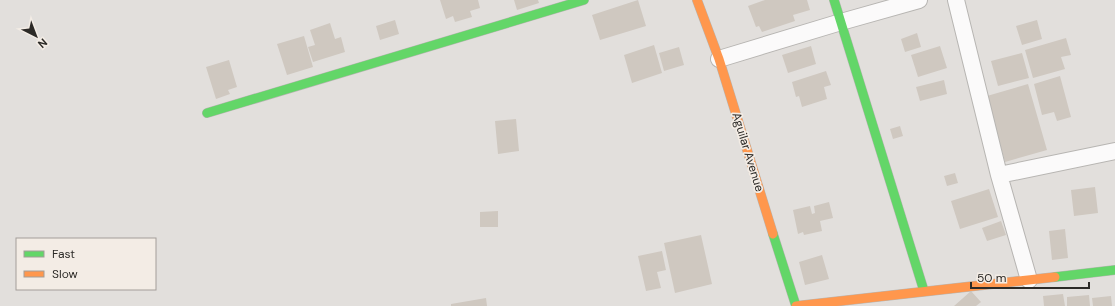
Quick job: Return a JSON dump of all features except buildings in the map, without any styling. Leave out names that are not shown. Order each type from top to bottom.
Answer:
[{"type":"street","points":[[207,113],[584,0]]},
{"type":"street","name":"Aguilar Avenue","points":[[697,0],[719,59],[796,306]]},
{"type":"street","points":[[834,0],[924,290]]},
{"type":"street","points":[[719,59],[919,0]]},
{"type":"street","points":[[956,0],[999,175],[1029,280]]},
{"type":"street","points":[[999,175],[1115,151]]},
{"type":"street","points":[[796,306],[924,290],[1115,270]]},
{"type":"traffic: fast","points":[[207,113],[584,0]]},
{"type":"traffic: fast","points":[[834,0],[924,291]]},
{"type":"traffic: fast","points":[[773,234],[796,306]]},
{"type":"traffic: fast","points":[[1055,277],[1115,270]]},
{"type":"traffic: slow","points":[[697,0],[719,59],[773,234]]},
{"type":"traffic: slow","points":[[796,306],[1055,277]]}]
